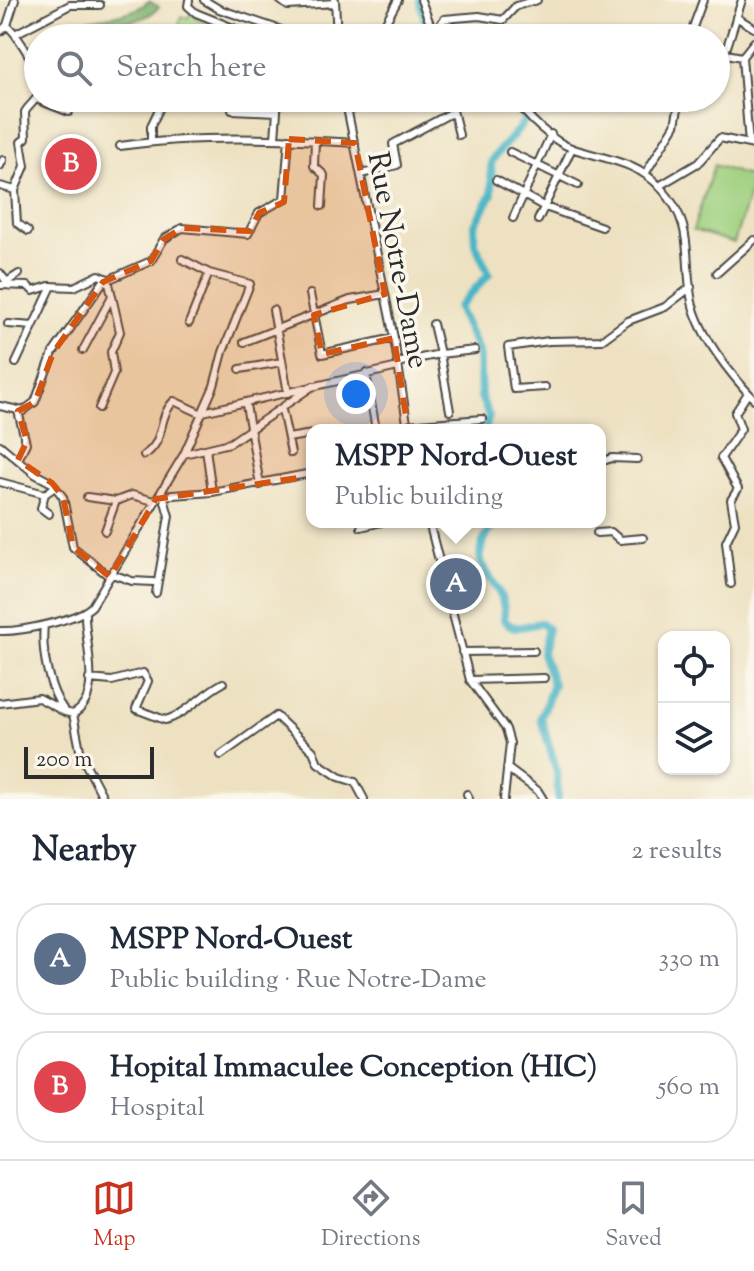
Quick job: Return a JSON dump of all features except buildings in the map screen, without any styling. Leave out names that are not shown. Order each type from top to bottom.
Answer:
[{"type":"street","points":[[0,32],[7,25],[15,0]]},
{"type":"street","points":[[189,0],[188,6],[196,13],[223,24]]},
{"type":"street","points":[[204,0],[219,9],[262,24]]},
{"type":"street","points":[[280,0],[288,6],[335,1],[336,24]]},
{"type":"street","points":[[385,24],[398,0]]},
{"type":"street","points":[[421,0],[429,24]]},
{"type":"street","points":[[439,24],[449,17],[479,16],[503,20],[516,6],[537,0]]},
{"type":"street","points":[[694,24],[703,0]]},
{"type":"street","points":[[730,37],[742,0]]},
{"type":"street","points":[[34,24],[70,5],[100,5]]},
{"type":"street","points":[[736,17],[754,28]]},
{"type":"street","points":[[7,25],[24,51]]},
{"type":"street","points":[[15,34],[24,29]]},
{"type":"street","points":[[659,186],[698,163],[720,138],[752,144],[742,57],[754,42]]},
{"type":"street","points":[[730,54],[742,57]]},
{"type":"street","points":[[25,112],[26,138],[21,142],[25,166],[15,190],[17,223],[28,231]]},
{"type":"street","points":[[151,141],[151,126],[158,112]]},
{"type":"street","points":[[275,138],[277,112]]},
{"type":"street","name":"Rue Notre-Dame","points":[[348,112],[394,338],[408,424]]},
{"type":"street","points":[[362,174],[397,165],[393,144],[453,112],[459,135]]},
{"type":"street","points":[[525,112],[572,148],[600,154],[645,174],[659,186],[683,218],[691,287],[699,321],[751,396],[735,413],[741,429],[721,458],[738,489],[731,500],[735,523],[726,542],[731,584]]},
{"type":"street","points":[[645,174],[675,125],[677,112]]},
{"type":"street","points":[[513,218],[551,134]]},
{"type":"street","points":[[120,146],[151,141],[275,138],[355,143]]},
{"type":"street","points":[[0,406],[18,411],[35,402],[53,353],[97,289],[108,279],[151,261],[164,239],[182,228],[248,234],[259,213],[284,199],[289,139]]},
{"type":"street","points":[[315,141],[314,166],[324,175],[322,206]]},
{"type":"street","points":[[538,220],[572,148]]},
{"type":"street","points":[[510,152],[578,185]]},
{"type":"street","points":[[496,180],[545,207],[602,227]]},
{"type":"street","points":[[0,186],[15,190]]},
{"type":"street","points":[[717,273],[754,240]]},
{"type":"street","points":[[0,703],[39,698],[69,713],[86,707],[89,679],[85,613],[111,576],[184,454],[250,284],[209,273],[182,259]]},
{"type":"street","points":[[0,273],[6,284]]},
{"type":"street","points":[[189,323],[209,273]]},
{"type":"street","points":[[6,284],[19,274]]},
{"type":"street","points":[[6,284],[28,286],[33,291],[52,286],[74,287],[99,275],[108,279]]},
{"type":"street","points":[[99,408],[114,373],[111,352],[120,332],[108,279]]},
{"type":"street","points":[[16,363],[52,286]]},
{"type":"street","points":[[545,387],[514,389],[508,347],[549,341],[602,340],[628,321],[665,307],[691,287]]},
{"type":"street","points":[[310,294],[322,354],[394,338]]},
{"type":"street","points":[[244,342],[350,300],[385,294]]},
{"type":"street","points":[[83,350],[112,296]]},
{"type":"street","points":[[273,310],[288,393]]},
{"type":"street","points":[[8,324],[33,326]]},
{"type":"street","points":[[433,324],[450,411]]},
{"type":"street","points":[[144,455],[158,443],[163,421],[174,401],[202,413],[246,405],[440,354],[475,350]]},
{"type":"street","points":[[240,369],[282,362]]},
{"type":"street","points":[[366,373],[375,424]]},
{"type":"street","points":[[184,454],[230,443],[313,386]]},
{"type":"street","points":[[246,405],[260,485]]},
{"type":"street","points":[[282,410],[291,453]]},
{"type":"street","points":[[18,411],[26,443],[18,460]]},
{"type":"street","points":[[436,424],[482,419]]},
{"type":"street","points":[[288,438],[306,435]]},
{"type":"street","points":[[0,445],[55,487],[63,497],[73,547],[111,576],[153,582]]},
{"type":"street","points":[[206,449],[212,492]]},
{"type":"street","points":[[606,460],[637,459]]},
{"type":"street","points":[[87,497],[116,501],[132,495],[159,498],[260,485],[306,474]]},
{"type":"street","points":[[0,482],[45,494]]},
{"type":"street","points":[[49,514],[41,508],[45,494],[55,487]]},
{"type":"street","points":[[156,593],[169,516],[159,498]]},
{"type":"street","points":[[105,531],[116,501]]},
{"type":"street","points":[[431,528],[471,682],[506,729],[510,743],[504,799]]},
{"type":"street","points":[[597,533],[611,532],[620,540],[643,538]]},
{"type":"street","points":[[0,631],[44,625],[85,613]]},
{"type":"street","points":[[44,625],[42,642],[55,699],[69,713],[85,767],[104,799]]},
{"type":"street","points":[[462,652],[534,651]]},
{"type":"street","points":[[89,679],[112,681],[143,673],[148,681],[136,709],[165,720],[179,714],[202,694],[223,683]]},
{"type":"street","points":[[471,682],[544,678]]},
{"type":"street","points":[[221,755],[276,716],[313,751],[318,763],[339,777],[355,782],[364,799]]},
{"type":"street","points":[[507,768],[538,791],[543,799]]},
{"type":"highlighted area","points":[[289,139],[355,143],[385,294],[314,315],[322,354],[394,338],[413,461],[156,499],[110,577],[73,547],[63,497],[52,483],[18,460],[27,441],[18,411],[35,402],[53,353],[103,282],[151,261],[164,239],[182,228],[250,231],[259,213],[284,202]]},
{"type":"green space","points":[[149,1],[159,7],[141,19],[131,21],[68,24],[120,14]]},
{"type":"green space","points":[[193,11],[197,20],[207,24],[179,24],[182,16],[188,18]]},
{"type":"green space","points":[[714,165],[754,178],[734,243],[693,230]]},
{"type":"waterway","points":[[420,0],[426,24]]},
{"type":"waterway","points":[[487,424],[489,416],[481,397],[479,353],[458,308],[489,274],[475,243],[474,226],[492,194],[491,163],[522,125],[527,112]]},
{"type":"waterway","points":[[492,528],[485,538],[481,562],[499,592],[504,620],[517,627],[541,623],[548,629],[542,653],[553,684],[541,718],[557,772],[558,799]]},
{"type":"place","name":"Hopital Immaculee Conception (HIC)","points":[[71,164]]},
{"type":"place","name":"MSPP Nord-Ouest","points":[[456,584]]}]
